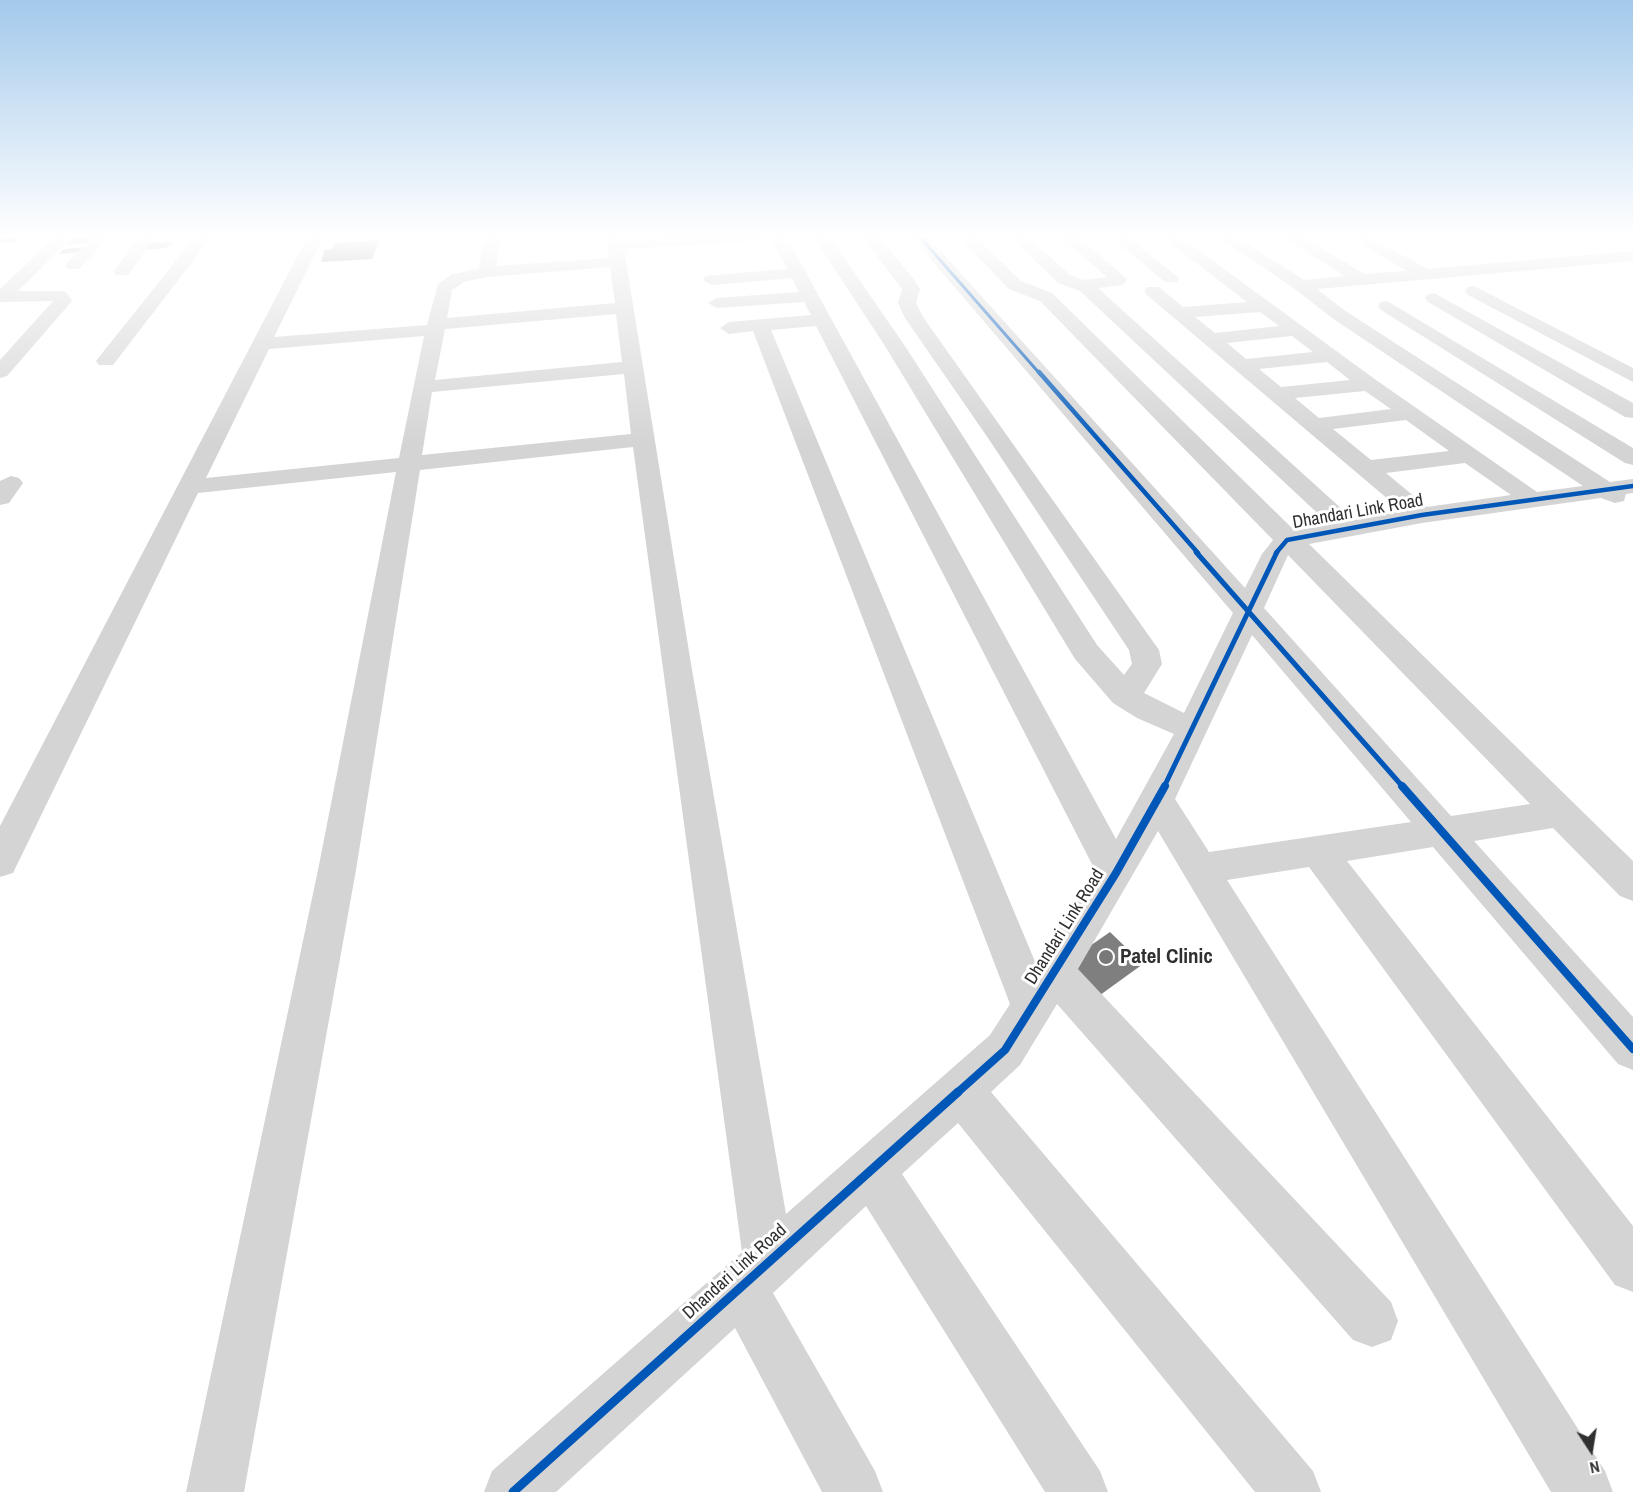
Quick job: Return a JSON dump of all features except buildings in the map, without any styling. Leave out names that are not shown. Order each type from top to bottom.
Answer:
[{"type":"street","points":[[0,372],[59,306]]},
{"type":"street","points":[[106,361],[149,306]]},
{"type":"street","points":[[0,862],[281,306]]},
{"type":"street","points":[[214,1492],[337,870],[423,387],[440,306]]},
{"type":"street","points":[[813,306],[1116,873]]},
{"type":"street","points":[[867,306],[1086,652],[1124,695],[1148,710],[1192,729]]},
{"type":"street","points":[[909,306],[914,318],[999,437],[1144,650],[1147,664],[1141,676],[1124,695]]},
{"type":"street","points":[[982,306],[1246,611],[1633,1050]]},
{"type":"street","points":[[1054,306],[1633,885]]},
{"type":"street","points":[[1106,306],[1348,528]]},
{"type":"street","points":[[1170,306],[1422,515]]},
{"type":"street","points":[[1178,313],[1262,306],[1533,500]]},
{"type":"street","points":[[1327,306],[1624,495]]},
{"type":"street","points":[[1387,306],[1633,458]]},
{"type":"street","points":[[1447,306],[1633,412]]},
{"type":"street","points":[[1501,306],[1633,376]]},
{"type":"street","points":[[261,344],[623,308],[676,664],[755,1274],[854,1492]]},
{"type":"street","points":[[729,328],[822,320]]},
{"type":"street","points":[[760,325],[1044,991],[1372,1321]]},
{"type":"street","points":[[1209,339],[1296,330]]},
{"type":"street","points":[[1241,365],[1332,356]]},
{"type":"street","points":[[1115,368],[1169,362]]},
{"type":"street","points":[[423,387],[632,367]]},
{"type":"street","points":[[1276,394],[1369,384]]},
{"type":"street","points":[[1314,425],[1410,413]]},
{"type":"street","points":[[189,487],[644,439]]},
{"type":"street","points":[[1366,468],[1470,455]]},
{"type":"street","name":"Dhandari Link Road","points":[[513,1492],[1005,1050],[1116,873],[1157,799],[1246,611],[1275,554],[1287,540],[1422,515],[1533,500],[1624,495]]},
{"type":"street","points":[[1157,799],[1584,1492]]},
{"type":"street","points":[[1200,869],[1561,813]]},
{"type":"street","points":[[1317,850],[1633,1267]]},
{"type":"street","points":[[960,1090],[1292,1492]]},
{"type":"street","points":[[871,1170],[1079,1492]]},
{"type":"cycle path","points":[[980,306],[1633,1049]]},
{"type":"cycle path","points":[[513,1492],[1005,1050],[1116,873],[1174,769],[1275,554],[1287,540],[1422,515],[1633,486]]},
{"type":"place","name":"Patel Clinic","points":[[1106,957]]}]
